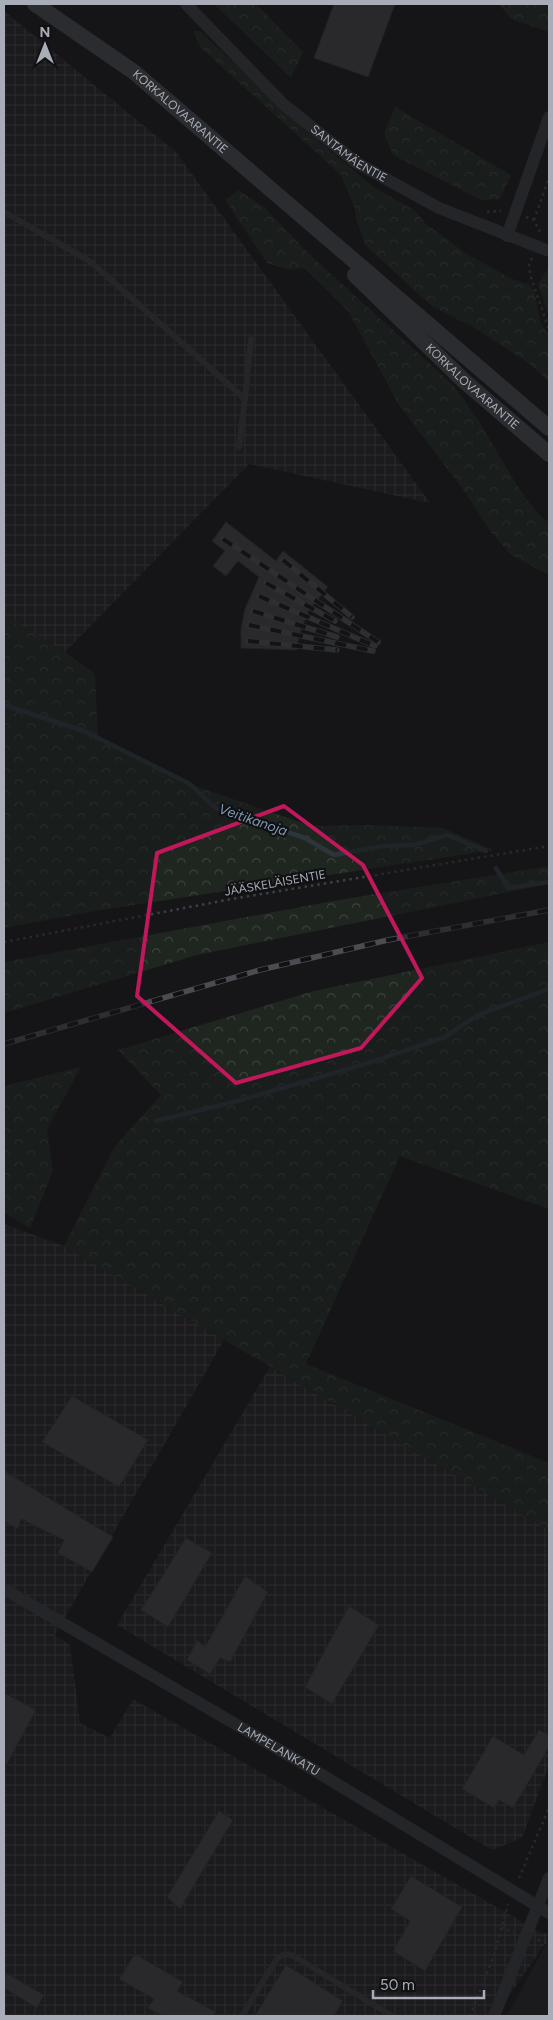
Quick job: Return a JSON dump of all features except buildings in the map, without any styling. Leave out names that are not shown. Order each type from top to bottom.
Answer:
[{"type":"street","name":"KORKALOVAARANTIE","points":[[35,4],[134,72],[549,428]]},
{"type":"street","name":"SANTAMÄENTIE","points":[[186,4],[282,104],[357,163],[439,208],[549,251]]},
{"type":"street","points":[[507,236],[549,117]]},
{"type":"street","name":"KORKALOVAARANTIE","points":[[318,230],[331,252],[463,380],[549,454]]},
{"type":"street","name":"LAMPELANKATU","points":[[4,1589],[314,1770],[544,1910]]},
{"type":"street","points":[[494,2016],[544,1910],[549,1878]]},
{"type":"lane","points":[[4,212],[91,262],[245,399]]},
{"type":"lane","points":[[239,447],[251,339]]},
{"type":"lane","points":[[242,2016],[276,1960],[283,1955],[293,1955],[392,2016]]},
{"type":"path","points":[[540,232],[534,220],[549,178]]},
{"type":"path","points":[[481,212],[503,211],[534,220]]},
{"type":"path","points":[[536,246],[529,265],[530,274],[549,330]]},
{"type":"path","name":"JÄÄSKELÄISENTIE","points":[[4,942],[232,899],[549,846]]},
{"type":"path","points":[[470,2016],[494,1955],[513,1891],[549,1808]]},
{"type":"highlighted area","points":[[284,806],[363,865],[422,978],[361,1048],[236,1083],[137,996],[157,853]]},
{"type":"shaded area","points":[[4,11],[176,152],[430,503],[249,464],[65,652],[4,615]]},
{"type":"shaded area","points":[[4,1224],[64,1246],[224,1340],[55,1635],[70,1645],[80,1723],[110,1738],[133,1699],[540,1932],[549,1934],[549,1938],[495,2016],[4,2016]]},
{"type":"shaded area","points":[[270,1367],[549,1530],[549,1765],[522,1838],[492,1850],[117,1625]]},
{"type":"shaded area","points":[[549,1939],[549,2016],[507,2016]]},
{"type":"green space","points":[[214,4],[256,4],[303,52],[291,78]]},
{"type":"green space","points":[[499,4],[549,4],[549,32],[511,19]]},
{"type":"green space","points":[[193,31],[200,31],[304,129],[375,188],[414,210],[426,224],[467,254],[510,278],[528,284],[534,290],[541,324],[549,335],[549,381],[527,362],[473,327],[433,307],[366,246],[356,219],[355,209],[341,175],[201,48]]},
{"type":"green space","points":[[395,107],[511,175],[500,199],[481,200],[393,155],[384,133]]},
{"type":"green space","points":[[239,190],[265,208],[308,253],[457,390],[482,426],[521,491],[549,523],[549,575],[511,555],[491,532],[465,492],[399,405],[348,311],[304,268],[289,270],[267,263],[225,200]]},
{"type":"green space","points":[[549,267],[549,315],[538,284]]},
{"type":"green space","points":[[4,615],[65,652],[95,674],[98,738],[190,784],[311,826],[372,825],[443,828],[493,850],[95,911],[4,928]]},
{"type":"green space","points":[[549,866],[549,884],[197,955],[4,1013],[4,962],[333,901]]},
{"type":"green space","points":[[549,942],[549,1209],[400,1156],[306,1364],[549,1463],[549,1530],[64,1246],[115,1146],[161,1095],[118,1050],[314,991]]},
{"type":"green space","points":[[81,1067],[47,1129],[53,1171],[30,1228],[4,1213],[4,1086]]},
{"type":"waterway","name":"Veitikanoja","points":[[4,705],[84,731],[190,784],[215,808],[305,838],[334,855],[383,846],[414,845],[447,835],[486,851]]},
{"type":"waterway","name":"Veitikanoja","points":[[496,868],[508,888],[549,882]]},
{"type":"waterway","points":[[156,1121],[230,1103],[362,1065],[443,1038],[478,1015],[549,989]]},
{"type":"railway","points":[[223,539],[378,642]]},
{"type":"railway","points":[[283,560],[352,617]]},
{"type":"railway","points":[[266,583],[335,621]]},
{"type":"railway","points":[[259,596],[375,646]]},
{"type":"railway","points":[[253,611],[337,637]]},
{"type":"railway","points":[[249,625],[373,651]]},
{"type":"railway","points":[[248,641],[337,650]]},
{"type":"railway","points":[[4,1044],[260,970],[388,940],[549,910]]}]
